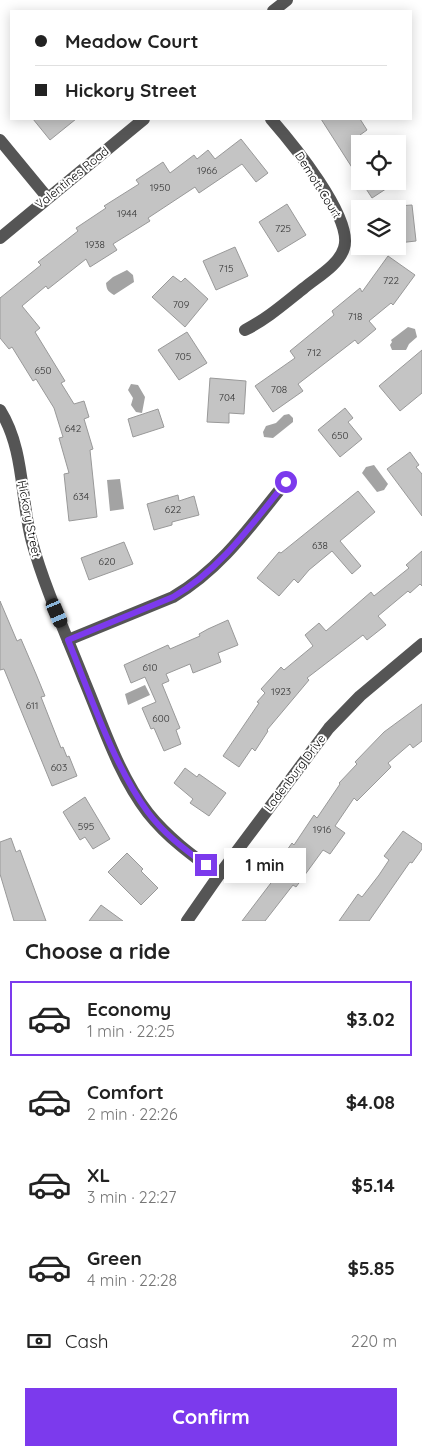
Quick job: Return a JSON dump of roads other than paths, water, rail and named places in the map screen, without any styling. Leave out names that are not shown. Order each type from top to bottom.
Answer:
[{"type":"street","points":[[274,10],[287,0]]},
{"type":"street","name":"Valentines Road","points":[[0,238],[47,197],[143,120]]},
{"type":"street","name":"Demott Court","points":[[245,330],[267,318],[333,264],[345,247],[346,238],[338,214],[306,162],[272,120]]},
{"type":"street","points":[[0,140],[47,197]]},
{"type":"street","name":"Hickory Street","points":[[0,410],[10,430],[16,450],[32,541],[42,574],[115,756],[138,797],[168,835],[219,875]]},
{"type":"street","points":[[68,640],[173,597],[187,589],[224,559],[286,482]]},
{"type":"street","name":"Ladenburg Drive","points":[[187,921],[328,728],[360,696],[422,644]]}]
